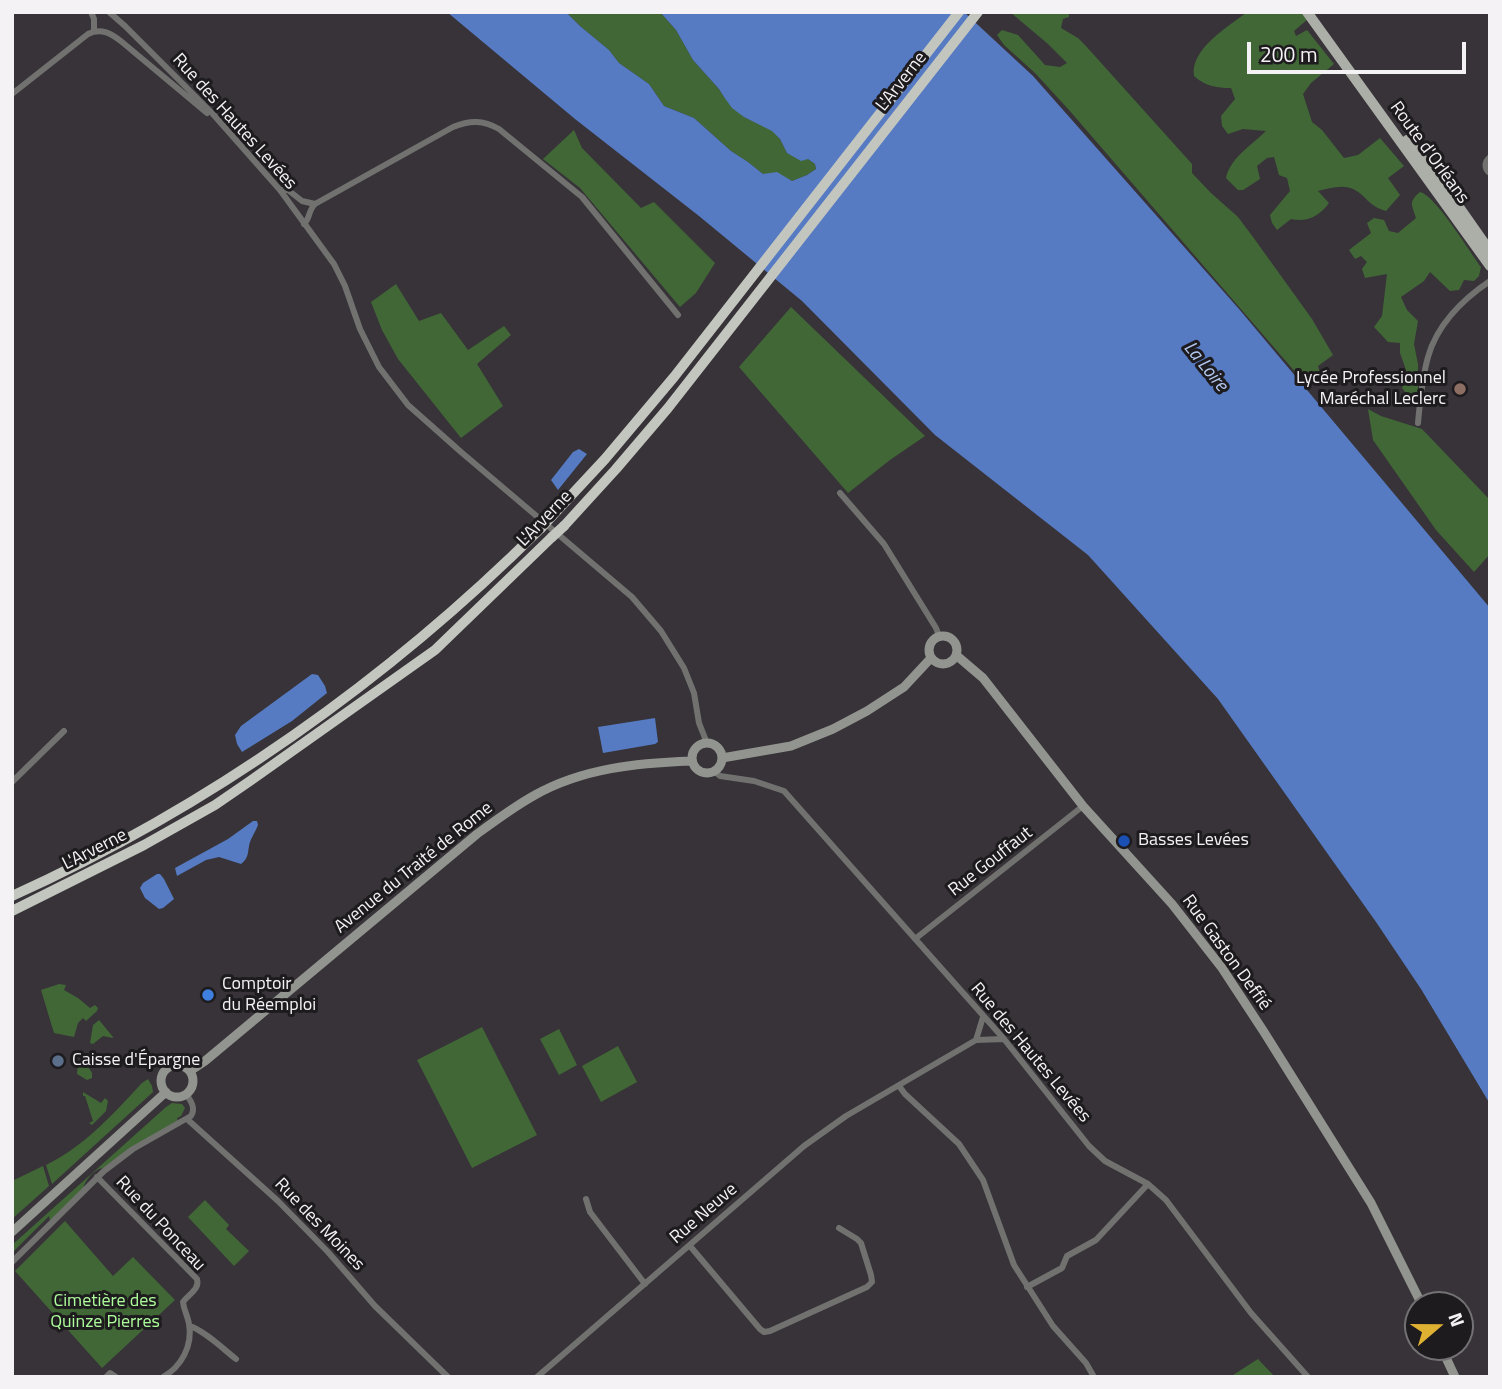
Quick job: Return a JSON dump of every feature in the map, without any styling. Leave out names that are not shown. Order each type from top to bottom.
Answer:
[{"type":"highway","name":"L'Arverne","points":[[12,896],[138,833],[244,770],[336,705],[427,633],[491,575],[552,516],[640,418],[958,12]]},
{"type":"highway","name":"L'Arverne","points":[[12,911],[144,845],[215,805],[435,650],[564,526],[651,428],[978,12]]},
{"type":"main road","name":"Route d'Orléans","points":[[1307,12],[1478,242]]},
{"type":"main road","name":"Route d'Orléans","points":[[1314,12],[1399,130],[1443,184],[1478,242]]},
{"type":"main road","points":[[1478,242],[1487,251],[1490,266]]},
{"type":"main road","points":[[946,636],[953,639],[957,647],[956,655],[946,664],[938,663],[931,658],[929,645],[933,639],[946,636]]},
{"type":"main road","name":"Rue Gaston Deffié","points":[[956,655],[983,678],[1083,806],[1172,904],[1222,968],[1371,1203],[1415,1291]]},
{"type":"main road","points":[[722,758],[791,746],[833,729],[904,687],[931,658]]},
{"type":"main road","points":[[707,743],[719,749],[722,758],[715,772],[705,774],[691,761],[695,748],[707,743]]},
{"type":"main road","name":"Avenue du Traité de Rome","points":[[190,1071],[503,814],[536,794],[587,774],[620,766],[691,761]]},
{"type":"main road","points":[[176,1065],[190,1071],[193,1083],[186,1094],[174,1096],[166,1092],[162,1081],[166,1070],[176,1065]]},
{"type":"main road","points":[[12,1232],[166,1092]]},
{"type":"main road","points":[[1448,1361],[1455,1377]]},
{"type":"street","points":[[91,12],[94,31]]},
{"type":"street","name":"Rue des Hautes Levées","points":[[109,12],[212,113],[280,190],[340,275],[360,329],[379,367],[408,405],[632,597],[661,631],[684,668],[694,693],[699,723],[707,743]]},
{"type":"street","points":[[12,94],[94,31],[105,31],[113,34],[205,112],[212,113]]},
{"type":"street","points":[[304,224],[315,204],[453,127],[471,122],[486,122],[499,129],[582,197],[678,315]]},
{"type":"street","points":[[1490,157],[1485,164],[1490,173]]},
{"type":"street","points":[[280,190],[288,190],[302,201],[315,204]]},
{"type":"street","points":[[1418,423],[1423,381],[1432,347],[1453,312],[1471,294],[1490,281]]},
{"type":"street","points":[[840,493],[884,544],[939,636]]},
{"type":"street","points":[[12,782],[64,732]]},
{"type":"street","name":"Rue des Hautes Levées","points":[[715,772],[720,776],[754,781],[784,791],[1004,1039],[1089,1146],[1105,1161],[1148,1184],[1166,1200],[1251,1313],[1308,1377]]},
{"type":"street","name":"Rue Gouffaut","points":[[915,939],[1083,806]]},
{"type":"street","points":[[983,1017],[976,1040],[1004,1039]]},
{"type":"street","name":"Rue Neuve","points":[[537,1377],[804,1146],[846,1116],[976,1040]]},
{"type":"street","points":[[899,1086],[959,1144],[983,1180],[1014,1265],[1053,1326],[1086,1363],[1094,1377]]},
{"type":"street","points":[[12,1262],[97,1177],[133,1149],[193,1114],[193,1105],[186,1094]]},
{"type":"street","name":"Rue des Moines","points":[[186,1119],[278,1201],[387,1317],[448,1377]]},
{"type":"street","name":"Rue du Ponceau","points":[[97,1177],[197,1279],[197,1287],[183,1303],[190,1326],[190,1340],[184,1356],[172,1372],[163,1377]]},
{"type":"street","points":[[1027,1287],[1062,1268],[1067,1256],[1096,1240],[1148,1184]]},
{"type":"street","points":[[586,1199],[590,1212],[645,1284]]},
{"type":"street","points":[[690,1246],[764,1332],[867,1287],[872,1282],[861,1243],[839,1228]]},
{"type":"street","points":[[190,1326],[236,1359]]},
{"type":"street","points":[[106,1377],[110,1373],[116,1377]]},
{"type":"green space","points":[[566,12],[660,12],[676,30],[693,60],[724,97],[744,117],[772,130],[787,153],[808,159],[815,164],[816,169],[792,181],[780,175],[763,174],[731,151],[694,118],[664,106],[649,84],[619,63],[609,50]]},
{"type":"green space","points":[[1010,12],[1069,12],[1069,17],[1063,19],[1061,28],[1085,45],[1192,164],[1192,173],[1238,217],[1312,319],[1333,355],[1318,366],[1320,373],[1303,381],[1069,110],[1035,73],[1004,45],[997,35],[1002,30],[1018,35],[1045,65],[1060,67],[1067,63]]},
{"type":"green space","points":[[1247,12],[1302,12],[1308,19],[1294,31],[1296,36],[1307,30],[1334,64],[1311,83],[1303,94],[1312,122],[1322,130],[1344,158],[1358,155],[1380,138],[1404,166],[1388,178],[1400,195],[1386,211],[1353,189],[1331,188],[1318,191],[1329,203],[1321,212],[1307,219],[1291,219],[1277,230],[1270,215],[1290,191],[1287,178],[1279,175],[1274,157],[1267,158],[1257,166],[1260,179],[1243,190],[1238,190],[1226,178],[1237,158],[1266,131],[1243,129],[1228,134],[1222,126],[1221,116],[1235,99],[1231,88],[1202,82],[1194,76],[1194,66],[1204,48]]},
{"type":"green space","points":[[574,130],[582,148],[641,208],[654,202],[715,263],[696,293],[680,307],[580,188],[543,159]]},
{"type":"green space","points":[[1420,192],[1435,203],[1481,267],[1479,276],[1474,281],[1464,280],[1459,290],[1450,291],[1430,272],[1424,281],[1401,297],[1407,310],[1418,321],[1414,344],[1418,364],[1418,396],[1406,393],[1402,388],[1407,373],[1400,353],[1400,343],[1388,342],[1374,327],[1382,316],[1387,274],[1365,278],[1362,269],[1367,262],[1361,256],[1355,259],[1349,250],[1371,233],[1367,223],[1374,218],[1384,220],[1389,231],[1398,233],[1416,218],[1412,201]]},
{"type":"green space","points":[[396,284],[419,321],[441,313],[468,350],[504,326],[511,335],[477,364],[503,406],[461,438],[398,359],[382,330],[371,302]]},
{"type":"green space","points":[[791,307],[925,436],[848,493],[739,367]]},
{"type":"green space","points":[[1368,409],[1422,429],[1490,500],[1490,554],[1474,572],[1436,530],[1373,440]]},
{"type":"green space","points":[[59,984],[66,985],[64,990],[90,1008],[95,1005],[98,1008],[86,1021],[83,1018],[78,1023],[74,1037],[54,1033],[41,990]]},
{"type":"green space","points":[[99,1020],[113,1038],[103,1036],[93,1044],[90,1043],[93,1025]]},
{"type":"green space","points":[[482,1027],[537,1135],[472,1168],[417,1060]]},
{"type":"green space","points":[[559,1029],[577,1065],[559,1075],[540,1039]]},
{"type":"green space","points":[[618,1046],[637,1082],[601,1102],[582,1066]]},
{"type":"green space","points":[[83,1058],[92,1073],[92,1078],[87,1080],[77,1074],[78,1063]]},
{"type":"green space","points":[[148,1079],[153,1092],[52,1184],[46,1165],[86,1139]]},
{"type":"green space","points":[[83,1092],[101,1103],[105,1098],[108,1101],[106,1111],[92,1125],[89,1123],[93,1121]]},
{"type":"green space","points":[[172,1103],[182,1104],[185,1108],[177,1118],[178,1121],[93,1173],[83,1189],[50,1221],[49,1216],[12,1253],[12,1245],[166,1107]]},
{"type":"green space","points":[[43,1166],[49,1186],[12,1219],[12,1181]]},
{"type":"green space","points":[[205,1200],[229,1225],[226,1229],[249,1251],[234,1266],[188,1217]]},
{"type":"green space","name":"Cimetière des Quinze Pierres","points":[[65,1221],[113,1276],[133,1257],[175,1300],[102,1368],[15,1271]]},
{"type":"green space","points":[[1258,1359],[1275,1377],[1230,1377]]},
{"type":"water","name":"La Loire","points":[[447,12],[566,12],[609,50],[619,63],[649,84],[664,106],[694,118],[731,151],[763,174],[777,172],[792,181],[816,169],[815,164],[808,159],[801,161],[787,153],[780,139],[772,131],[732,108],[693,60],[676,30],[660,12],[964,12],[1033,76],[1239,309],[1490,608],[1490,1104],[1421,989],[1218,699],[1088,555],[935,435],[802,301],[575,119]]},
{"type":"water","points":[[579,449],[587,454],[558,490],[551,480],[573,452]]},
{"type":"water","points":[[312,674],[318,675],[327,693],[292,721],[242,752],[235,735],[241,726]]},
{"type":"water","points":[[655,718],[658,742],[603,753],[598,727]]},
{"type":"water","points":[[253,821],[257,821],[258,825],[247,857],[241,864],[219,857],[206,860],[177,876],[175,868],[228,839]]},
{"type":"water","points":[[157,874],[164,879],[174,899],[159,909],[145,898],[140,888]]},
{"type":"place","name":"Lycée Professionnel Maréchal Leclerc","points":[[1460,389]]},
{"type":"place","name":"Basses Levées","points":[[1124,841]]},
{"type":"place","name":"Comptoir du Réemploi","points":[[208,995]]},
{"type":"place","name":"Caisse d'Épargne","points":[[58,1061]]}]
